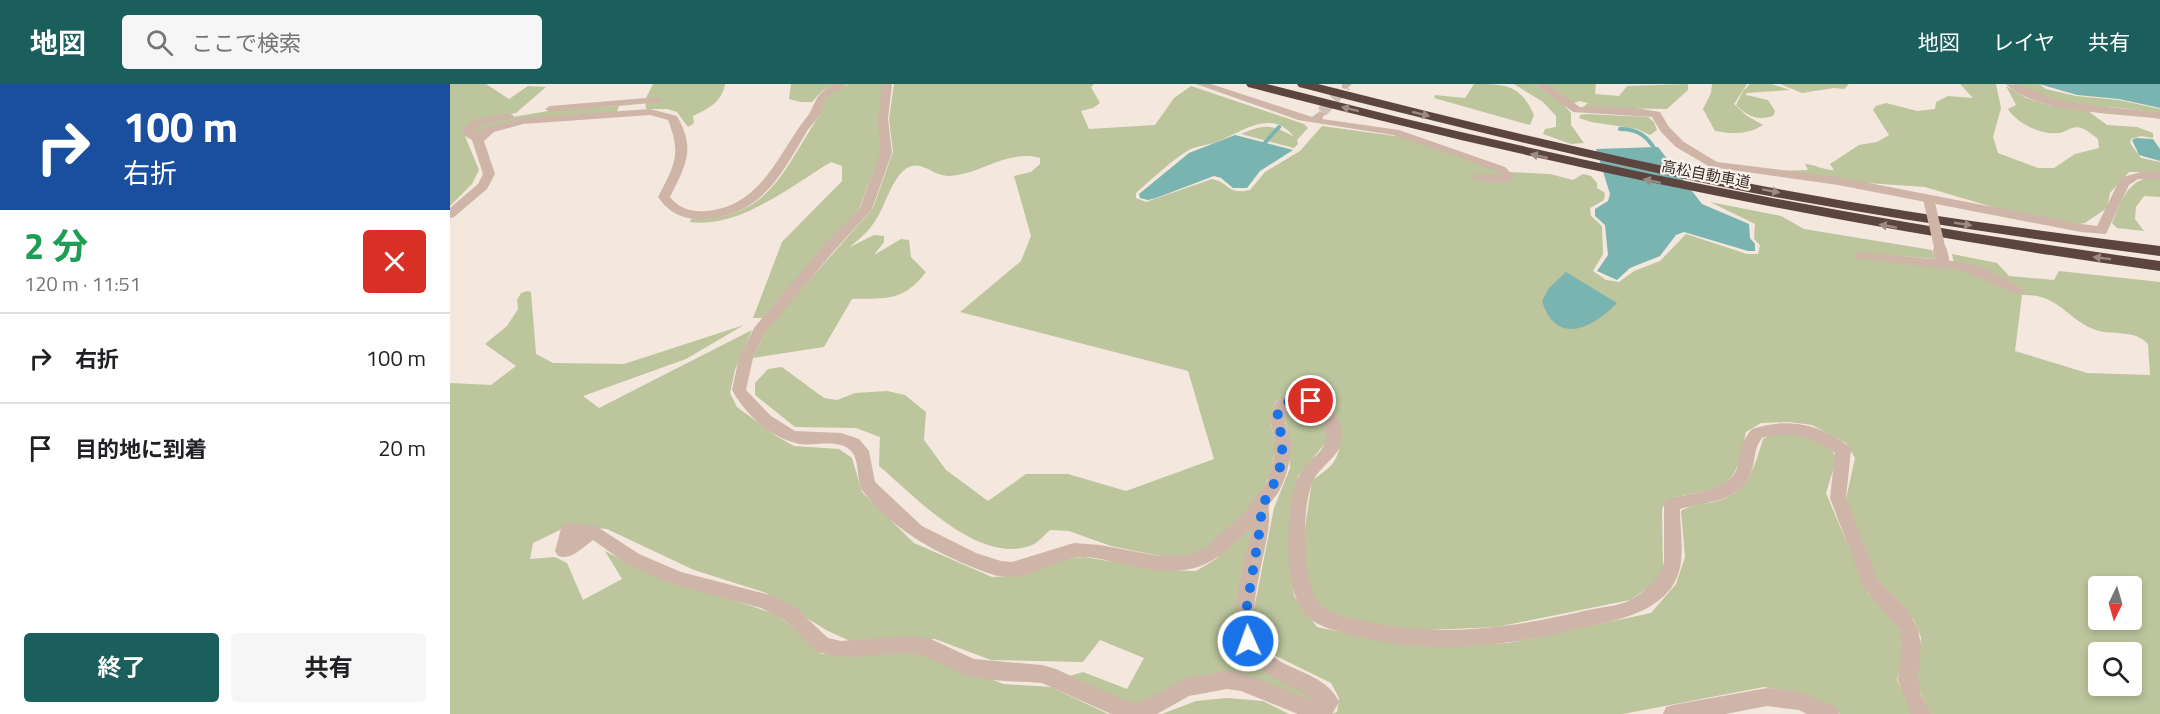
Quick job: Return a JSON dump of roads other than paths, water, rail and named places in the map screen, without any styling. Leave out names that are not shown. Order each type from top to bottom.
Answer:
[{"type":"highway","name":"高松自動車道","points":[[1252,84],[1437,132],[1595,162],[1940,221],[2160,251]]},
{"type":"highway","name":"高松自動車道","points":[[1303,84],[1708,193],[1943,236],[2160,266]]},
{"type":"street","points":[[658,100],[548,109],[477,122],[468,130],[473,137],[523,121],[650,112],[662,114],[673,118],[683,140],[684,155],[664,197],[672,209],[686,214],[721,214],[746,204],[760,194],[789,157],[803,129],[815,113],[819,100],[824,94],[842,84]]},
{"type":"street","points":[[887,84],[883,119],[886,153],[866,209],[759,331],[740,377],[739,390],[745,402],[783,432],[796,438],[847,440],[858,445],[862,452],[865,479],[870,490],[915,530],[928,538],[1002,569],[1019,569],[1065,551],[1085,550],[1165,564],[1191,563],[1209,556],[1261,508],[1279,474],[1283,443],[1277,417],[1281,405],[1302,400],[1319,405],[1326,411],[1334,426],[1335,439],[1330,452],[1305,479],[1295,545],[1303,592],[1315,613],[1328,620],[1405,638],[1452,640],[1503,635],[1636,607],[1654,594],[1668,579],[1674,559],[1672,505],[1683,500],[1722,494],[1734,486],[1742,475],[1749,446],[1757,433],[1792,426],[1809,430],[1843,450],[1844,463],[1838,484],[1838,498],[1870,583],[1878,594],[1898,612],[1910,630],[1911,645],[1907,677],[1921,714]]},
{"type":"street","points":[[1201,84],[1319,116],[1395,132],[1501,169],[1507,175],[1505,179],[1499,180],[1477,177]]},
{"type":"street","points":[[1540,84],[1577,110],[1635,111],[1656,114],[1659,125],[1689,152],[1714,165],[1838,181],[2033,220],[2102,231],[2104,221],[2118,200],[2123,184],[2130,178],[2160,175]]},
{"type":"street","points":[[2010,84],[2044,100],[2160,116]]},
{"type":"street","points":[[450,214],[483,186],[489,174],[478,140],[482,135]]},
{"type":"street","points":[[1928,199],[1943,261]]},
{"type":"street","points":[[1861,256],[1943,261],[1986,274],[2018,290]]},
{"type":"street","points":[[589,534],[602,536],[633,559],[678,579],[764,600],[789,613],[823,645],[842,650],[911,645],[932,648],[972,668],[1056,678],[1120,709],[1135,712],[1149,708],[1186,687],[1227,680],[1241,682],[1312,710],[1323,710],[1329,702],[1324,694],[1279,671],[1259,656],[1248,641],[1244,624],[1261,522],[1261,508]]},
{"type":"street","points":[[1673,714],[1767,697],[1800,701],[1829,714]]},
{"type":"water","points":[[2039,84],[2160,84],[2160,108],[2119,99],[2077,95]]},
{"type":"water","points":[[1235,135],[1293,150],[1260,171],[1247,188],[1233,188],[1221,178],[1214,176],[1156,198],[1148,200],[1140,198],[1139,194],[1189,153]]},
{"type":"water","points":[[2136,138],[2153,139],[2160,149],[2160,161],[2139,155],[2132,140]]},
{"type":"water","points":[[1658,147],[1702,204],[1749,224],[1750,238],[1755,244],[1755,251],[1748,251],[1684,232],[1676,235],[1660,256],[1630,268],[1617,280],[1597,271],[1608,255],[1605,225],[1595,216],[1595,209],[1608,201],[1610,194],[1596,149]]},
{"type":"water","points":[[1566,272],[1617,303],[1586,326],[1575,329],[1556,324],[1548,315],[1542,301],[1549,288]]},
{"type":"waterway","points":[[1262,146],[1279,127]]},
{"type":"waterway","points":[[1620,129],[1632,130],[1641,134],[1656,151]]},
{"type":"tunnel","points":[[1322,112],[1346,86]]}]
